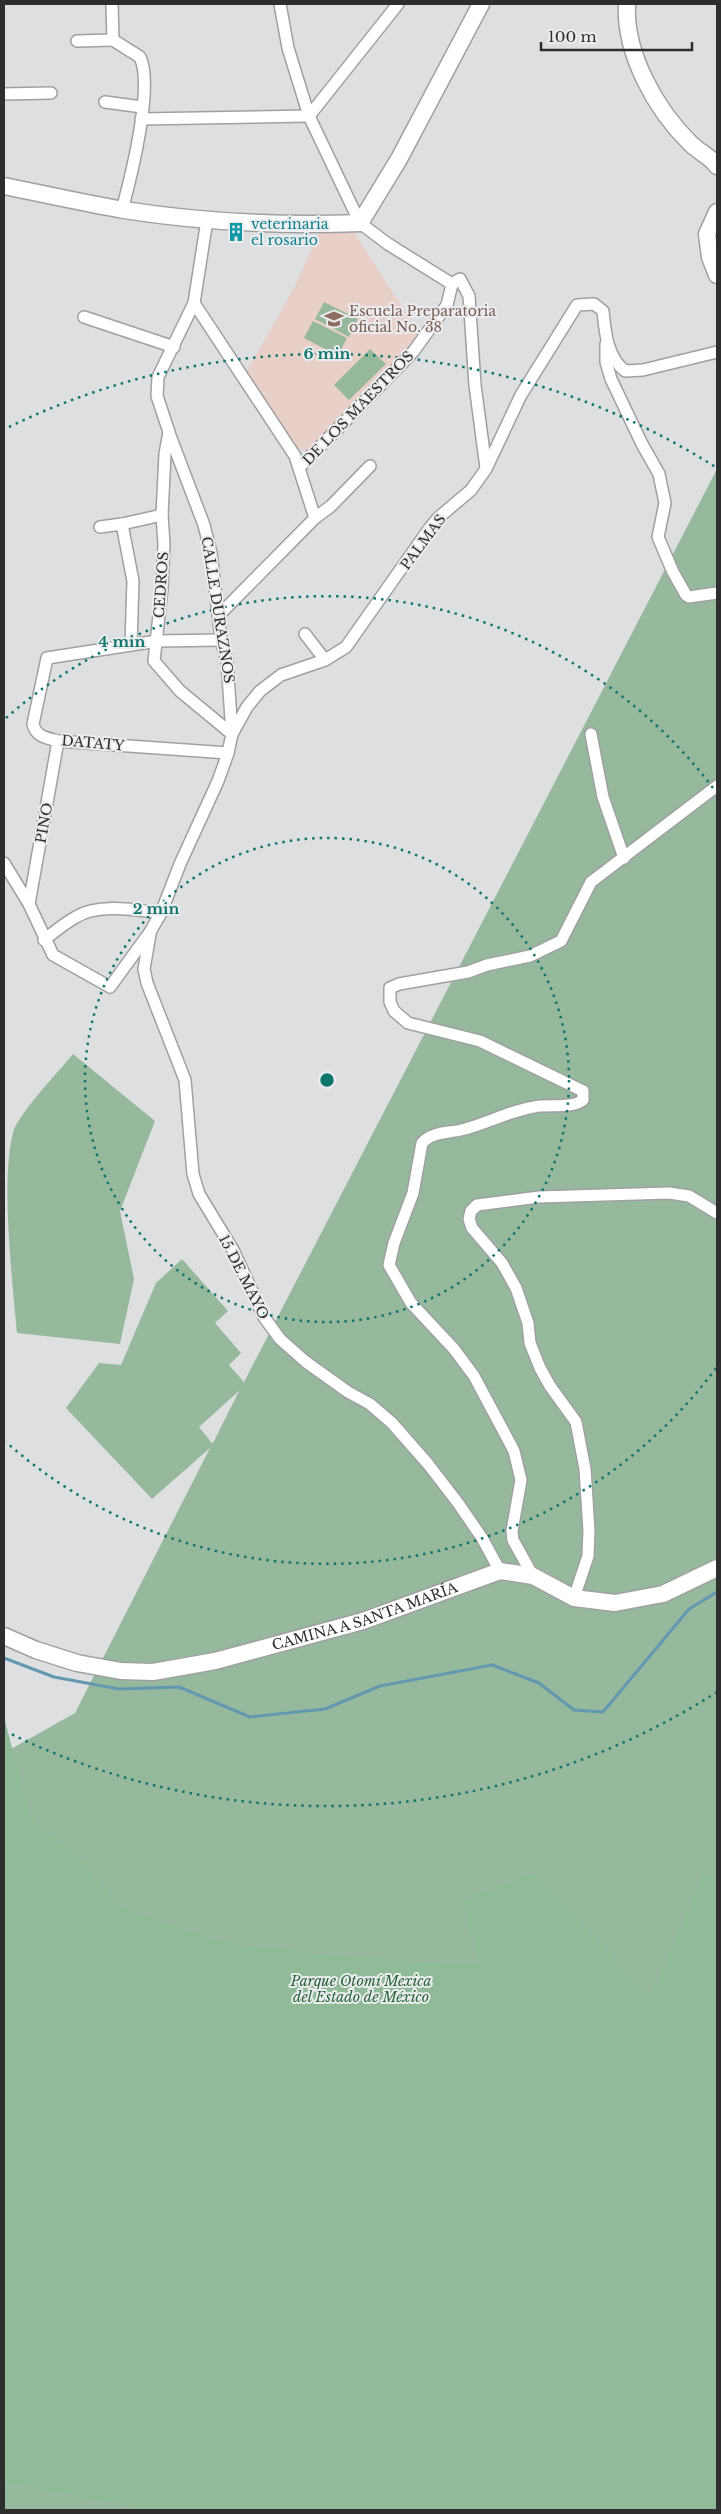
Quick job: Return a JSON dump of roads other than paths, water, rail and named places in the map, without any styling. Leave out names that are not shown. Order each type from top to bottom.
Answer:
[{"type":"main road","points":[[4,186],[122,210],[207,220],[311,224],[360,223],[399,159],[481,4]]},
{"type":"main road","points":[[627,4],[626,21],[631,44],[658,102],[691,145],[716,162]]},
{"type":"main road","points":[[717,212],[712,232],[710,257],[717,275]]},
{"type":"main road","name":"CAMINA A SANTA MARÍA","points":[[4,1636],[36,1650],[77,1663],[121,1671],[163,1671],[214,1661],[363,1621],[500,1571],[532,1576],[574,1598],[615,1603],[652,1597],[678,1588],[717,1568]]},
{"type":"street","points":[[112,4],[114,40]]},
{"type":"street","points":[[280,4],[288,48],[309,116],[360,223],[388,244],[452,284],[460,279],[469,296],[475,385],[486,469]]},
{"type":"street","points":[[309,116],[398,4]]},
{"type":"street","points":[[77,41],[114,40],[134,52],[143,62],[142,113],[132,172],[122,210]]},
{"type":"street","points":[[4,94],[51,93]]},
{"type":"street","points":[[104,102],[142,113],[309,116]]},
{"type":"street","name":"CEDROS","points":[[207,220],[194,302],[158,377],[156,387],[168,432],[162,516],[164,544],[154,661],[180,691],[232,734]]},
{"type":"street","name":"DE LOS MAESTROS","points":[[194,302],[295,456],[300,467],[413,352],[446,306],[452,284]]},
{"type":"street","name":"PALMAS","points":[[232,734],[247,707],[274,679],[289,671],[325,660],[346,647],[429,529],[438,518],[471,490],[486,469],[520,395],[577,305],[587,303],[604,311],[606,362],[610,379],[659,474],[665,503],[658,530],[662,549],[680,587],[689,596],[717,593]]},
{"type":"street","points":[[84,317],[174,347]]},
{"type":"street","name":"PALMAS","points":[[606,336],[616,362],[628,371],[661,366],[717,352]]},
{"type":"street","name":"CALLE DURAZNOS","points":[[168,432],[204,525],[211,553],[221,640],[227,661],[232,734]]},
{"type":"street","points":[[219,615],[315,518],[331,506],[370,466]]},
{"type":"street","points":[[300,467],[315,518]]},
{"type":"street","points":[[100,526],[122,524],[162,516]]},
{"type":"street","points":[[122,524],[133,581],[131,644],[157,640],[221,640]]},
{"type":"street","points":[[305,634],[325,660]]},
{"type":"street","name":"DATATY","points":[[131,644],[47,658],[32,724],[36,732],[43,737],[58,741],[228,753]]},
{"type":"street","points":[[4,862],[29,904],[44,940],[53,955],[110,987],[150,932],[161,913],[228,753],[232,734]]},
{"type":"street","points":[[591,734],[604,797],[624,858]]},
{"type":"street","name":"PINO","points":[[29,904],[58,741]]},
{"type":"street","points":[[532,1576],[513,1540],[512,1531],[521,1480],[514,1451],[474,1376],[454,1349],[411,1303],[396,1281],[389,1265],[394,1243],[413,1193],[420,1148],[425,1140],[431,1136],[463,1130],[519,1110],[578,1104],[583,1100],[583,1091],[480,1041],[408,1023],[394,1011],[390,1002],[390,988],[399,984],[468,972],[486,965],[530,956],[553,946],[561,941],[591,882],[717,786]]},
{"type":"street","points":[[44,940],[77,916],[92,910],[141,910],[161,913]]},
{"type":"street","name":"15 DE MAYO","points":[[150,932],[144,969],[185,1080],[194,1174],[199,1194],[233,1250],[264,1317],[280,1339],[306,1362],[348,1392],[370,1404],[392,1423],[428,1464],[458,1504],[482,1538],[500,1571]]},
{"type":"street","points":[[574,1598],[585,1571],[589,1539],[585,1469],[577,1428],[567,1407],[550,1386],[534,1354],[528,1323],[516,1288],[502,1263],[472,1228],[469,1218],[471,1211],[477,1206],[539,1197],[608,1194],[682,1194],[717,1213]]},
{"type":"waterway","points":[[4,1658],[54,1677],[119,1689],[179,1687],[250,1717],[325,1709],[380,1686],[492,1665],[539,1683],[574,1710],[603,1712],[689,1609],[717,1592]]},
{"type":"place","name":"veterinaria el rosario","points":[[236,232]]},
{"type":"place","name":"Escuela Preparatoria oficial No. 38","points":[[334,319]]},
{"type":"park label","name":"Parque Otomí Mexica del Estado de México","points":[[361,1989]]}]
